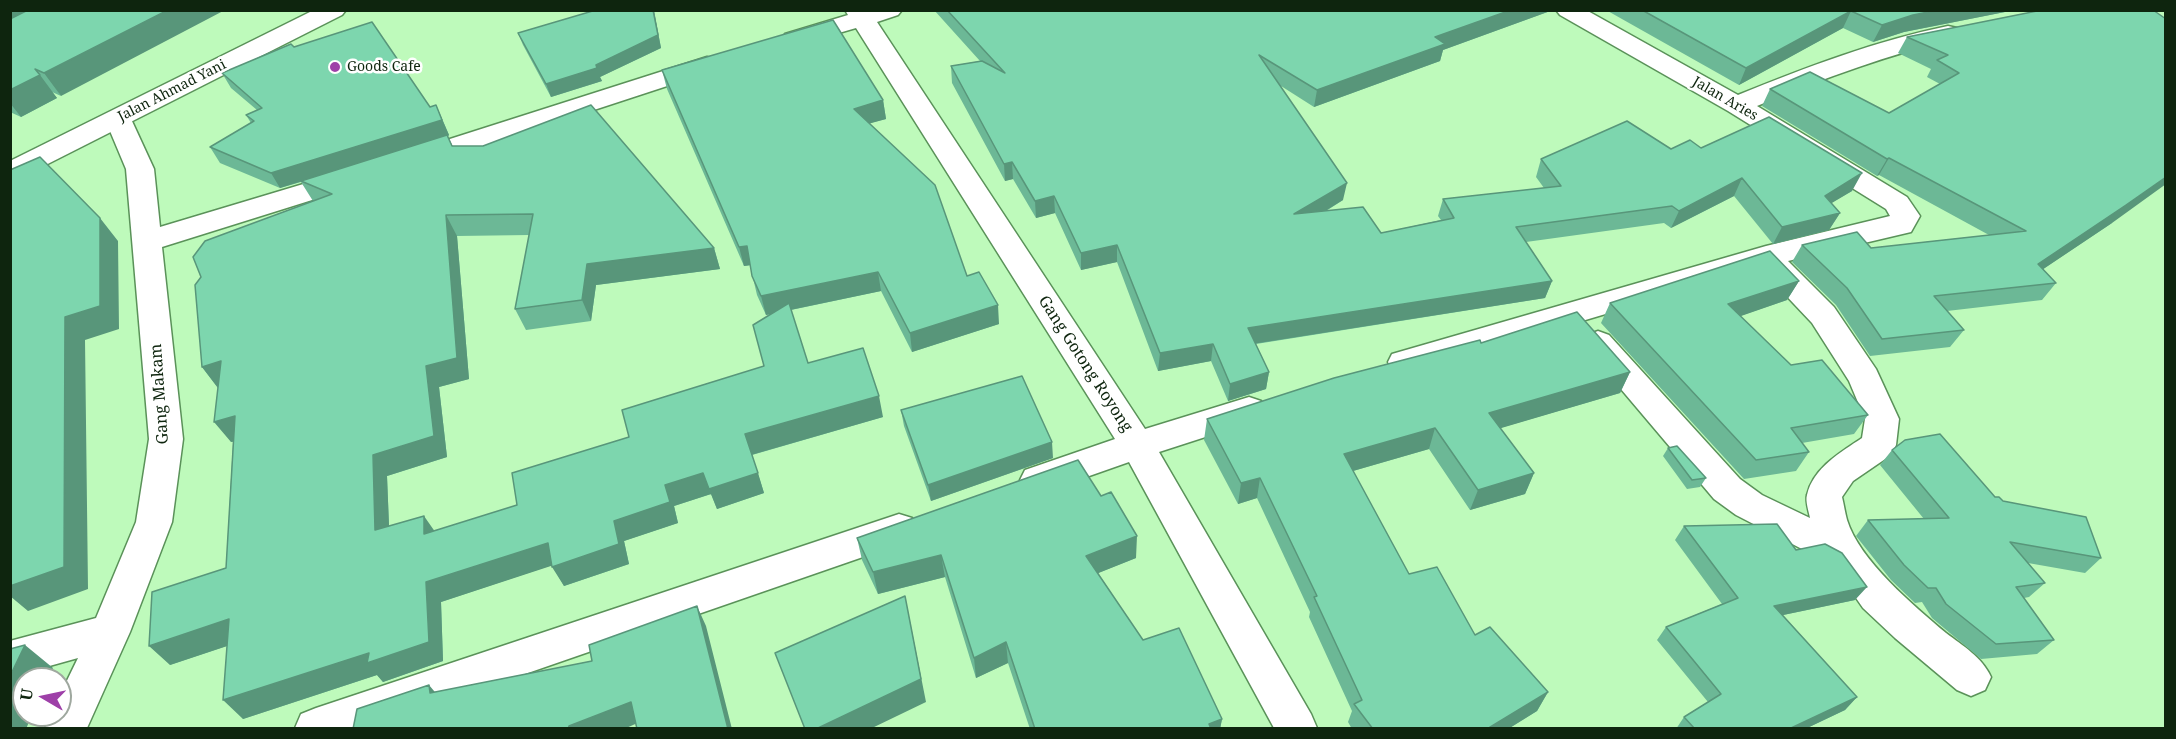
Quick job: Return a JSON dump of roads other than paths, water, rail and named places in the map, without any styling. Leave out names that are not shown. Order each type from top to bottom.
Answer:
[{"type":"main road","name":"Jalan Ahmad Yani","points":[[10,172],[334,10]]},
{"type":"main road","name":"Jalan Aries","points":[[1568,10],[1737,105],[1897,203],[1905,216],[1901,225],[1766,256]]},
{"type":"main road","points":[[772,45],[870,13]]},
{"type":"main road","name":"Gang Gotong Royong","points":[[870,13],[1137,445],[1296,729]]},
{"type":"main road","points":[[1737,105],[1819,70],[1904,42],[1971,29]]},
{"type":"main road","points":[[148,241],[727,59]]},
{"type":"main road","name":"Gang Makam","points":[[66,729],[110,632],[154,522],[166,439],[140,169],[118,119]]},
{"type":"main road","points":[[1376,370],[1766,256],[1823,315],[1864,378],[1882,419],[1879,445],[1840,471],[1824,496],[1829,523],[1846,554],[1877,596],[1908,626],[1971,677]]},
{"type":"main road","points":[[1571,313],[1727,489],[1749,505],[1846,554]]},
{"type":"main road","points":[[1003,492],[1137,445],[1274,402]]},
{"type":"main road","points":[[316,729],[454,679],[769,575],[936,516]]},
{"type":"main road","points":[[10,659],[110,632]]},
{"type":"place","name":"Goods Cafe","points":[[335,67]]}]
